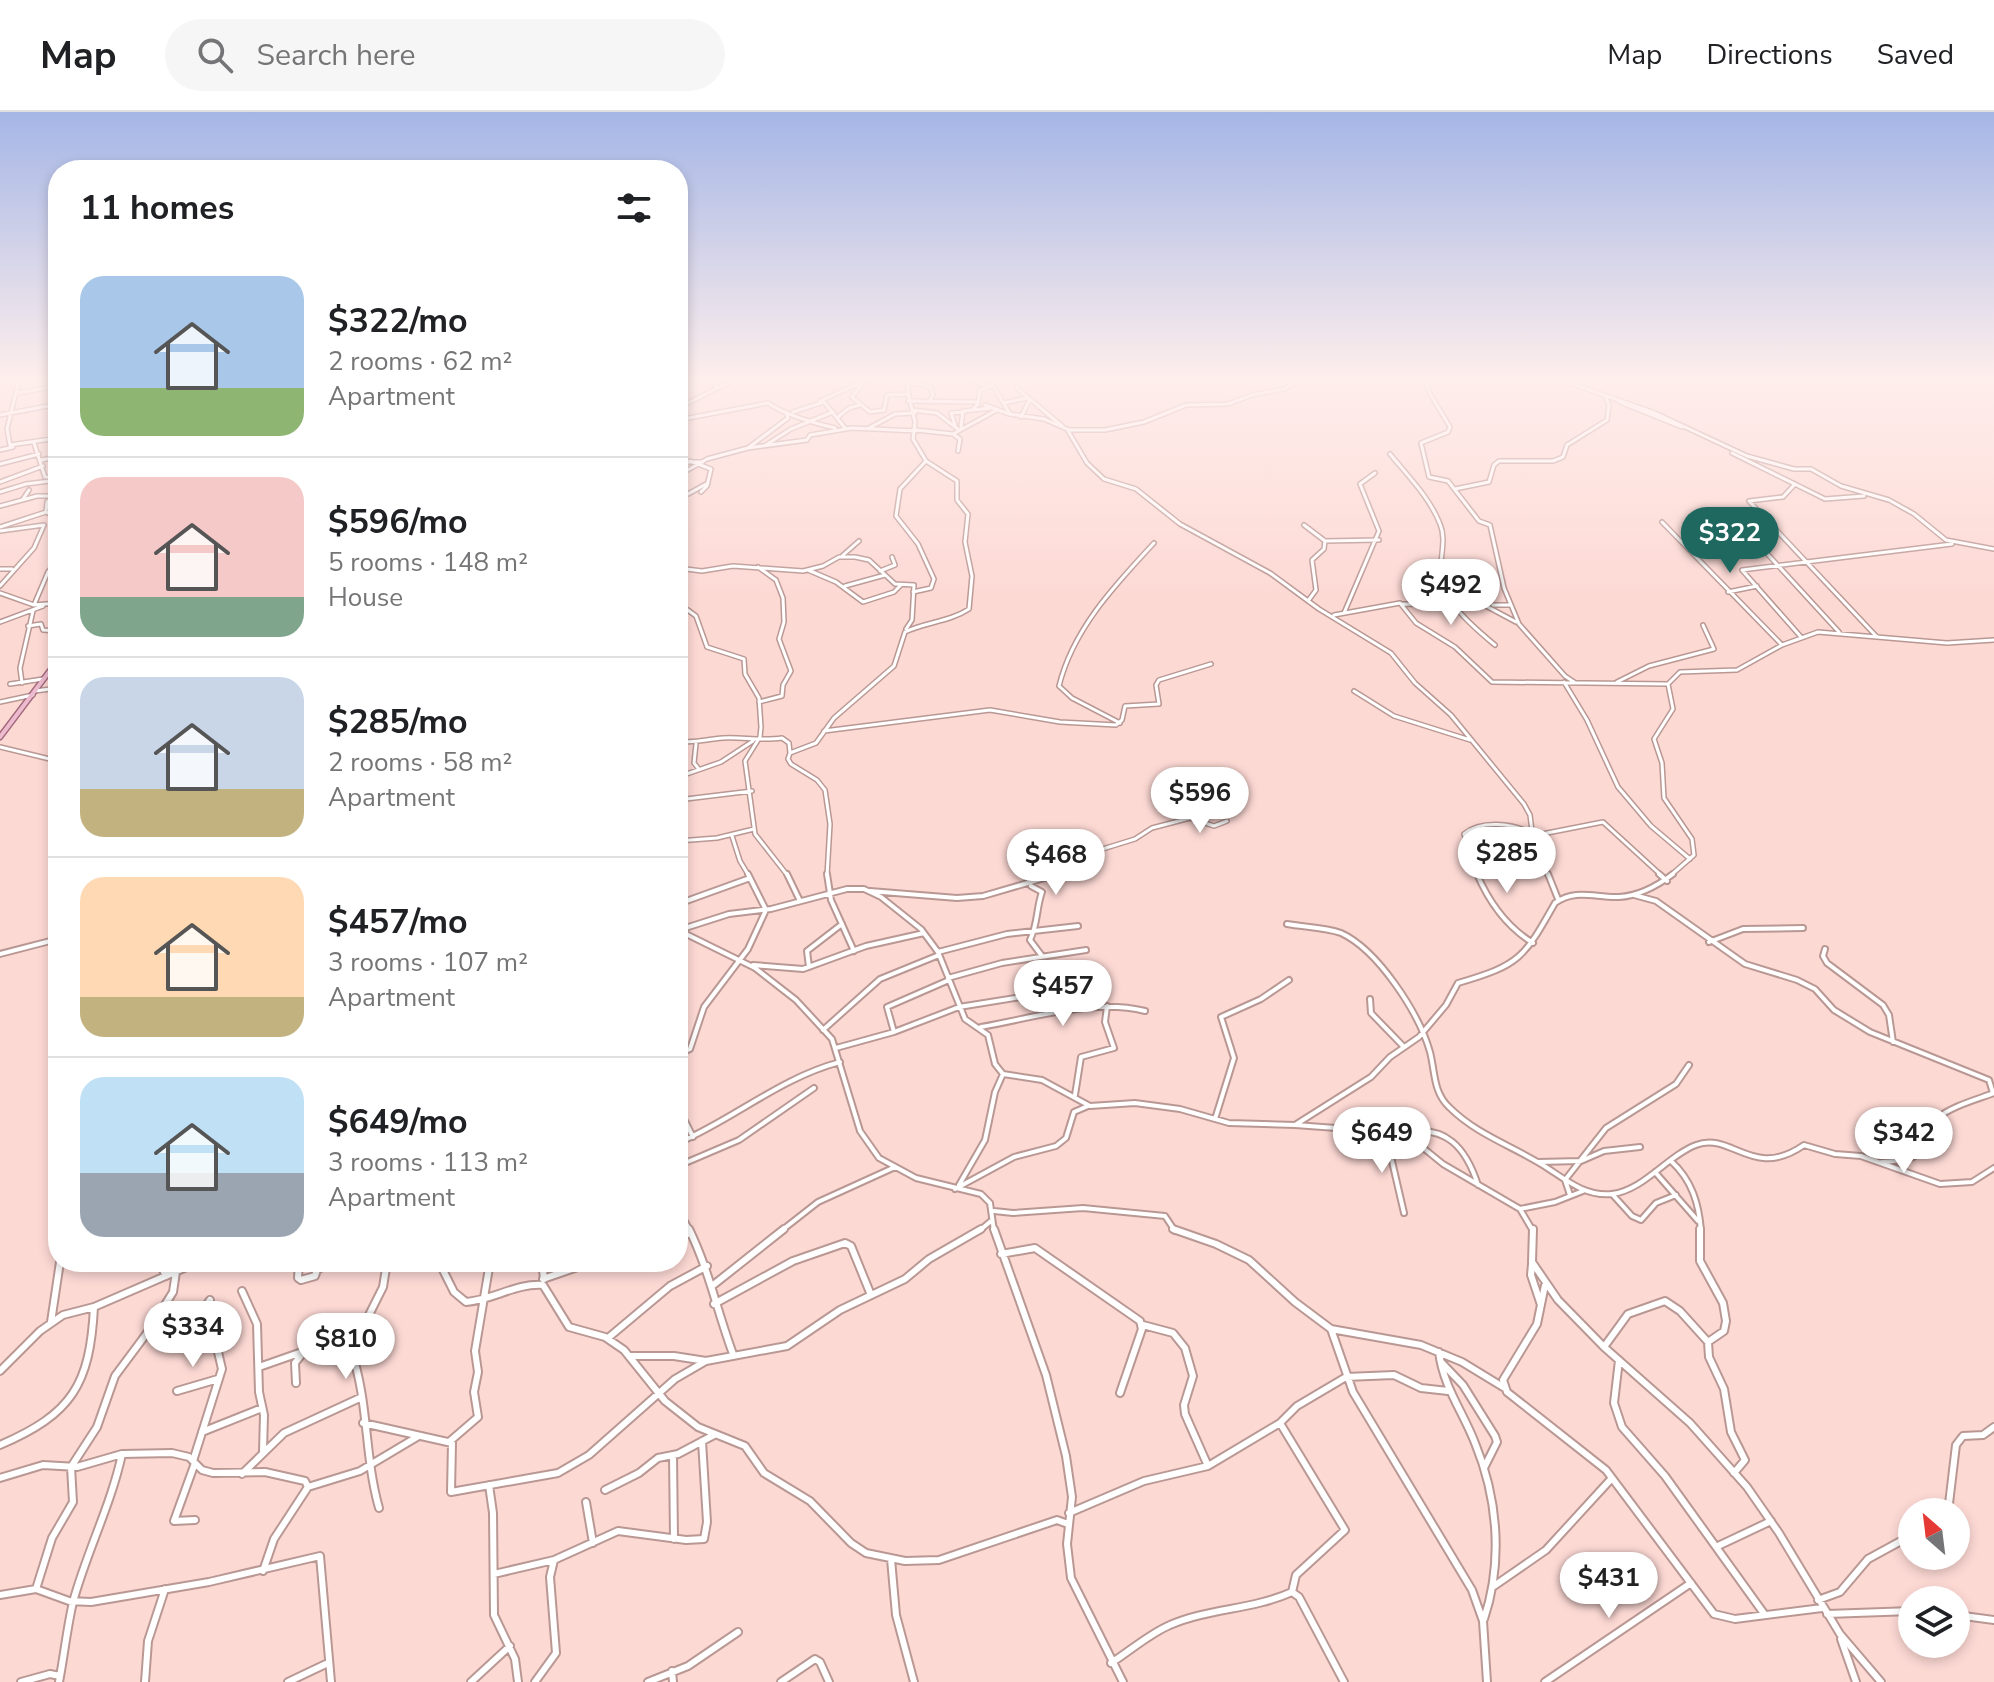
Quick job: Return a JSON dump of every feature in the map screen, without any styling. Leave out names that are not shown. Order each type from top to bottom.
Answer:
[{"type":"main road","points":[[1,735],[48,673]]},
{"type":"street","points":[[36,449],[43,462],[45,477],[48,477]]},
{"type":"street","points":[[688,470],[744,449]]},
{"type":"street","points":[[905,632],[924,623],[955,618],[969,609],[972,576],[965,542],[968,514],[957,500],[957,481],[926,461],[919,449]]},
{"type":"street","points":[[1078,449],[1087,463],[1104,479],[1140,492],[1169,517],[1270,573],[1391,653],[1415,683],[1441,705],[1473,741],[1524,804],[1530,815],[1532,834],[1559,900]]},
{"type":"street","points":[[1423,449],[1429,477],[1448,481],[1479,521],[1491,526],[1502,582],[1519,624]]},
{"type":"street","points":[[1455,489],[1489,482],[1494,465],[1499,461],[1550,461],[1563,457],[1566,449]]},
{"type":"street","points":[[1727,449],[1827,499],[1869,496]]},
{"type":"street","points":[[1730,449],[1794,469],[1811,469],[1838,484],[1903,506],[1942,539],[1957,543]]},
{"type":"street","points":[[0,464],[39,454]]},
{"type":"street","points":[[1390,454],[1440,523],[1443,539],[1441,570],[1454,603],[1463,618],[1495,645]]},
{"type":"street","points":[[0,482],[48,460]]},
{"type":"street","points":[[690,461],[703,462]]},
{"type":"street","points":[[690,461],[711,469],[708,483],[701,492]]},
{"type":"street","points":[[913,592],[931,588],[934,579],[918,544],[896,519],[896,504],[900,489],[926,461]]},
{"type":"street","points":[[1344,613],[1358,578],[1379,540],[1377,521],[1360,484],[1375,473]]},
{"type":"street","points":[[0,492],[48,480]]},
{"type":"street","points":[[688,494],[708,483]]},
{"type":"street","points":[[1795,484],[1783,497],[1749,501],[1877,637]]},
{"type":"street","points":[[23,499],[29,490]]},
{"type":"street","points":[[0,506],[23,499],[48,496]]},
{"type":"street","points":[[0,529],[46,512],[48,501]]},
{"type":"street","points":[[1728,511],[1839,632]]},
{"type":"street","points":[[1662,522],[1782,645]]},
{"type":"street","points":[[0,529],[44,525],[34,548],[0,586]]},
{"type":"street","points":[[1304,525],[1325,541],[1379,540]]},
{"type":"street","points":[[808,570],[842,556],[859,541]]},
{"type":"street","points":[[1308,601],[1316,590],[1312,560],[1324,549],[1325,541]]},
{"type":"street","points":[[1801,637],[1742,570],[1967,542],[1994,549]]},
{"type":"street","points":[[1120,723],[1072,698],[1059,686],[1077,641],[1106,594],[1154,543]]},
{"type":"street","points":[[790,753],[812,745],[834,718],[894,666],[912,620],[913,584],[895,584],[866,559],[842,556]]},
{"type":"street","points":[[880,571],[895,565],[892,557]]},
{"type":"street","points":[[688,570],[733,566],[808,570],[843,586],[865,603],[898,590],[901,585]]},
{"type":"street","points":[[758,567],[776,580],[783,598],[784,622],[779,639],[791,667],[782,696],[759,702]]},
{"type":"street","points":[[0,569],[12,569]]},
{"type":"street","points":[[1430,608],[1417,585],[1422,571],[1441,570]]},
{"type":"street","points":[[34,605],[48,573]]},
{"type":"street","points":[[843,586],[885,575]]},
{"type":"street","points":[[1728,592],[1757,586]]},
{"type":"street","points":[[0,593],[34,605],[48,604]]},
{"type":"street","points":[[1332,616],[1395,602],[1430,608],[1454,603],[1510,605]]},
{"type":"street","points":[[0,622],[48,604]]},
{"type":"street","points":[[1401,604],[1416,623],[1455,647],[1489,681],[1668,684]]},
{"type":"street","points":[[1491,606],[1519,624],[1565,676],[1574,682]]},
{"type":"street","points":[[688,607],[696,615],[707,647],[743,657],[745,674],[757,692],[761,727],[745,761],[752,791],[754,829],[760,842],[784,867],[800,901]]},
{"type":"street","points":[[22,683],[20,668],[33,611]]},
{"type":"street","points":[[28,626],[40,624],[43,630],[48,630]]},
{"type":"street","points":[[1615,683],[1649,666],[1714,649],[1703,625]]},
{"type":"street","points":[[1668,684],[1674,676],[1688,669],[1737,670],[1782,645],[1814,632],[1947,643],[1994,640]]},
{"type":"street","points":[[1120,723],[1125,706],[1159,704],[1156,685],[1159,680],[1211,664]]},
{"type":"street","points":[[1565,676],[1564,683],[1583,712],[1618,787],[1651,826],[1690,859]]},
{"type":"street","points":[[10,684],[43,679]]},
{"type":"street","points":[[1295,1125],[1371,1077],[1403,1046],[1424,1033],[1446,1005],[1456,985],[1515,966],[1559,900],[1573,893],[1610,897],[1632,895],[1667,881],[1694,855],[1693,841],[1664,798],[1662,763],[1654,739],[1676,704],[1668,684]]},
{"type":"street","points":[[0,702],[48,690]]},
{"type":"street","points":[[1354,691],[1369,704],[1397,716],[1473,741]]},
{"type":"street","points":[[824,731],[990,710],[1060,722],[1112,726],[1120,723]]},
{"type":"street","points":[[688,743],[731,738],[755,741],[782,738],[789,743],[788,763],[816,780],[826,792],[831,842],[827,869],[828,893],[854,951]]},
{"type":"street","points":[[688,773],[721,762],[755,741]]},
{"type":"street","points":[[696,744],[694,763],[698,769]]},
{"type":"street","points":[[0,747],[48,760]]},
{"type":"street","points":[[688,799],[752,791]]},
{"type":"street","points":[[688,927],[729,914],[766,910],[858,888],[969,898],[1029,885],[1067,870],[1080,856],[1135,839],[1152,828],[1190,818],[1214,826],[1227,821]]},
{"type":"street","points":[[1533,943],[1507,925],[1470,863],[1464,834],[1471,828],[1519,826],[1532,834],[1603,822],[1667,881]]},
{"type":"street","points":[[688,840],[732,836],[754,829]]},
{"type":"street","points":[[688,1049],[704,1007],[759,930],[766,910],[739,859],[732,836]]},
{"type":"street","points":[[688,898],[751,877]]},
{"type":"street","points":[[1029,885],[1042,892],[1037,907],[1036,930],[1030,942],[1042,956]]},
{"type":"street","points":[[870,891],[924,933],[939,953],[959,1007],[968,1022],[981,1027],[988,1035],[995,1064],[1003,1074],[1030,1076],[1090,1106]]},
{"type":"street","points":[[1632,895],[1662,905],[1709,942],[1745,964],[1808,985],[1842,1016],[1893,1042],[1985,1078],[1992,1084],[1994,1093],[1946,1113],[1928,1126],[1922,1148],[1912,1158],[1880,1162]]},
{"type":"street","points":[[809,967],[807,951],[842,924]]},
{"type":"street","points":[[1287,924],[1338,932],[1351,939],[1399,987],[1424,1033],[1431,1056],[1432,1076],[1447,1106],[1495,1142],[1538,1162],[1583,1191]]},
{"type":"street","points":[[823,1030],[880,979],[939,953],[985,938],[1078,926]]},
{"type":"street","points":[[1709,942],[1728,931],[1748,928],[1803,928]]},
{"type":"street","points":[[751,966],[809,967],[854,951],[924,933]]},
{"type":"street","points":[[363,1423],[449,1442],[454,1448],[449,1491],[463,1492],[552,1476],[575,1464],[685,1372],[706,1361],[733,1354],[787,1346],[840,1310],[905,1279],[929,1259],[973,1236],[991,1221],[994,1211],[981,1194],[916,1178],[879,1158],[862,1136],[836,1048],[823,1030],[796,1000],[751,966],[688,935]]},
{"type":"street","points":[[0,954],[48,942]]},
{"type":"street","points":[[1825,949],[1823,956],[1827,963],[1883,1005],[1889,1015],[1893,1042]]},
{"type":"street","points":[[894,1032],[887,1007],[911,994],[980,968],[1086,950]]},
{"type":"street","points":[[1215,1119],[1234,1058],[1221,1017],[1261,999],[1289,980]]},
{"type":"street","points":[[836,1048],[894,1032],[959,1007],[1087,987],[1105,988]]},
{"type":"street","points":[[1370,999],[1371,1013],[1403,1046]]},
{"type":"street","points":[[981,1027],[1107,1006],[1145,1011]]},
{"type":"street","points":[[1075,1096],[1081,1057],[1114,1048],[1105,1022],[1107,1006]]},
{"type":"street","points":[[688,1139],[791,1077],[840,1062]]},
{"type":"street","points":[[1570,1195],[1565,1180],[1576,1162],[1606,1128],[1676,1084],[1689,1065]]},
{"type":"street","points":[[956,1188],[985,1140],[995,1092],[1003,1074]]},
{"type":"street","points":[[688,1162],[739,1140],[814,1088]]},
{"type":"street","points":[[956,1188],[1029,1150],[1056,1146],[1066,1138],[1074,1112],[1090,1106],[1135,1103],[1165,1106],[1215,1119],[1405,1133],[1427,1128],[1457,1144],[1468,1157],[1478,1185]]},
{"type":"street","points":[[688,1127],[693,1137]]},
{"type":"street","points":[[1385,1131],[1404,1213]]},
{"type":"street","points":[[1405,1133],[1436,1159],[1520,1209],[1533,1229],[1531,1275],[1542,1306]]},
{"type":"street","points":[[1520,1209],[1555,1202],[1583,1191],[1612,1194],[1655,1172],[1691,1146],[1709,1143],[1773,1160],[1788,1156],[1804,1145],[1880,1162],[1947,1185],[1972,1182],[1994,1168]]},
{"type":"street","points":[[1538,1162],[1576,1162],[1604,1151],[1640,1147]]},
{"type":"street","points":[[1671,1161],[1690,1181],[1699,1222],[1701,1265],[1717,1290],[1727,1323],[1724,1331],[1708,1342]]},
{"type":"street","points":[[712,1286],[818,1202],[895,1167]]},
{"type":"street","points":[[1655,1172],[1699,1222]]},
{"type":"street","points":[[1612,1194],[1632,1216],[1641,1220],[1656,1203],[1676,1195]]},
{"type":"street","points":[[994,1211],[1013,1213],[1083,1208],[1145,1211],[1165,1216],[1175,1232],[1234,1251],[1249,1260],[1295,1302],[1331,1329],[1402,1340],[1462,1362],[1503,1387],[1612,1478],[1718,1616],[1735,1619],[1825,1611],[1858,1616],[1898,1611]]},
{"type":"street","points":[[991,1221],[1054,1402],[1070,1481],[1067,1544],[1071,1578],[1123,1682]]},
{"type":"street","points":[[688,1227],[707,1266],[714,1304],[733,1354]]},
{"type":"street","points":[[714,1304],[789,1263],[845,1243],[851,1246],[871,1295]]},
{"type":"street","points":[[1001,1254],[1035,1248],[1143,1325],[1173,1333],[1185,1348],[1193,1372],[1184,1405],[1185,1414],[1208,1466]]},
{"type":"street","points":[[1532,1262],[1576,1320],[1684,1416],[1734,1473],[1771,1521],[1840,1634],[1881,1682]]},
{"type":"street","points":[[608,1338],[670,1286],[707,1266]]},
{"type":"street","points":[[51,1322],[58,1272]]},
{"type":"street","points":[[164,1272],[166,1276]]},
{"type":"street","points":[[0,1371],[51,1322],[176,1272]]},
{"type":"street","points":[[36,1589],[52,1538],[73,1502],[71,1467],[97,1427],[115,1376],[173,1292],[176,1272]]},
{"type":"street","points":[[298,1272],[301,1280],[315,1276],[316,1272]]},
{"type":"street","points":[[379,1508],[369,1468],[360,1376],[351,1353],[353,1343],[383,1287],[385,1272]]},
{"type":"street","points":[[442,1272],[459,1298],[466,1302],[484,1302],[513,1289],[568,1272]]},
{"type":"street","points":[[449,1442],[478,1417],[474,1392],[478,1372],[475,1351],[488,1272]]},
{"type":"street","points":[[542,1272],[543,1282],[569,1327],[608,1338],[630,1356],[658,1394],[694,1424],[748,1448],[764,1473],[810,1501],[858,1550],[891,1559],[939,1560],[1057,1520],[1068,1524]]},
{"type":"street","points":[[1503,1387],[1503,1380],[1520,1358],[1535,1330],[1545,1282]]},
{"type":"street","points":[[242,1291],[255,1314],[263,1451]]},
{"type":"street","points":[[185,1335],[210,1300]]},
{"type":"street","points":[[1604,1347],[1628,1314],[1665,1301],[1680,1311],[1708,1342],[1709,1357],[1724,1389],[1731,1432],[1745,1460],[1734,1473]]},
{"type":"street","points":[[0,1445],[41,1423],[70,1401],[91,1341],[94,1307]]},
{"type":"street","points":[[1120,1393],[1132,1364],[1135,1339],[1143,1325]]},
{"type":"street","points":[[150,1329],[185,1335],[223,1330],[218,1351],[222,1365],[174,1522],[195,1520]]},
{"type":"street","points":[[1331,1329],[1346,1377],[1399,1472],[1442,1535],[1472,1590],[1483,1621],[1487,1682]]},
{"type":"street","points":[[258,1367],[325,1345],[353,1343]]},
{"type":"street","points":[[296,1383],[295,1363],[305,1351]]},
{"type":"street","points":[[1439,1352],[1448,1391],[1474,1441],[1484,1470],[1497,1531],[1493,1586],[1483,1621]]},
{"type":"street","points":[[630,1356],[674,1356],[706,1361]]},
{"type":"street","points":[[1619,1360],[1614,1403],[1622,1427],[1665,1476],[1765,1615]]},
{"type":"street","points":[[1439,1361],[1463,1385],[1495,1436],[1497,1442],[1484,1470]]},
{"type":"street","points":[[1069,1513],[1144,1481],[1208,1466],[1280,1423],[1297,1406],[1346,1377],[1394,1375],[1421,1388],[1448,1391]]},
{"type":"street","points":[[177,1391],[218,1379]]},
{"type":"street","points":[[242,1474],[263,1451],[290,1429],[362,1397]]},
{"type":"street","points":[[202,1432],[262,1408]]},
{"type":"street","points":[[1280,1423],[1345,1530],[1296,1575],[1292,1592]]},
{"type":"street","points":[[1950,1498],[1956,1445],[1963,1436],[1983,1435],[1994,1427]]},
{"type":"street","points":[[605,1490],[636,1475],[658,1458],[673,1455],[714,1435]]},
{"type":"street","points":[[263,1571],[274,1539],[308,1487],[369,1468],[417,1437]]},
{"type":"street","points":[[494,1574],[554,1560],[618,1531],[627,1537],[654,1535],[688,1542],[703,1540],[707,1534],[702,1441]]},
{"type":"street","points":[[0,1478],[43,1465],[71,1467],[91,1465],[122,1454],[172,1453],[213,1473],[265,1472],[292,1476],[305,1481],[308,1487]]},
{"type":"street","points":[[21,1682],[50,1674],[59,1679],[73,1603],[95,1535],[116,1488],[122,1454]]},
{"type":"street","points":[[673,1455],[674,1539]]},
{"type":"street","points":[[1493,1586],[1522,1571],[1560,1539],[1612,1478]]},
{"type":"street","points":[[489,1485],[494,1615],[518,1666],[518,1682]]},
{"type":"street","points":[[586,1502],[593,1543]]},
{"type":"street","points":[[1718,1546],[1771,1521]]},
{"type":"street","points":[[1818,1600],[1840,1592],[1877,1552],[1898,1542]]},
{"type":"street","points":[[0,1595],[36,1589],[73,1603],[263,1571],[320,1556],[331,1682]]},
{"type":"street","points":[[891,1559],[895,1573],[896,1617],[907,1644],[914,1682]]},
{"type":"street","points":[[535,1682],[556,1653],[550,1577],[554,1560]]},
{"type":"street","points":[[1545,1682],[1691,1583]]},
{"type":"street","points":[[145,1682],[148,1641],[165,1589]]},
{"type":"street","points":[[1111,1663],[1167,1626],[1195,1617],[1265,1604],[1292,1592]]},
{"type":"street","points":[[1292,1592],[1299,1597],[1344,1682]]},
{"type":"street","points":[[1970,1617],[1994,1620]]},
{"type":"street","points":[[648,1682],[688,1666],[738,1632]]},
{"type":"street","points":[[1840,1634],[1856,1682]]},
{"type":"street","points":[[471,1682],[510,1646]]},
{"type":"street","points":[[781,1682],[815,1659],[820,1662],[829,1682]]},
{"type":"street","points":[[288,1682],[328,1663]]},
{"type":"street","points":[[672,1671],[673,1682]]}]
